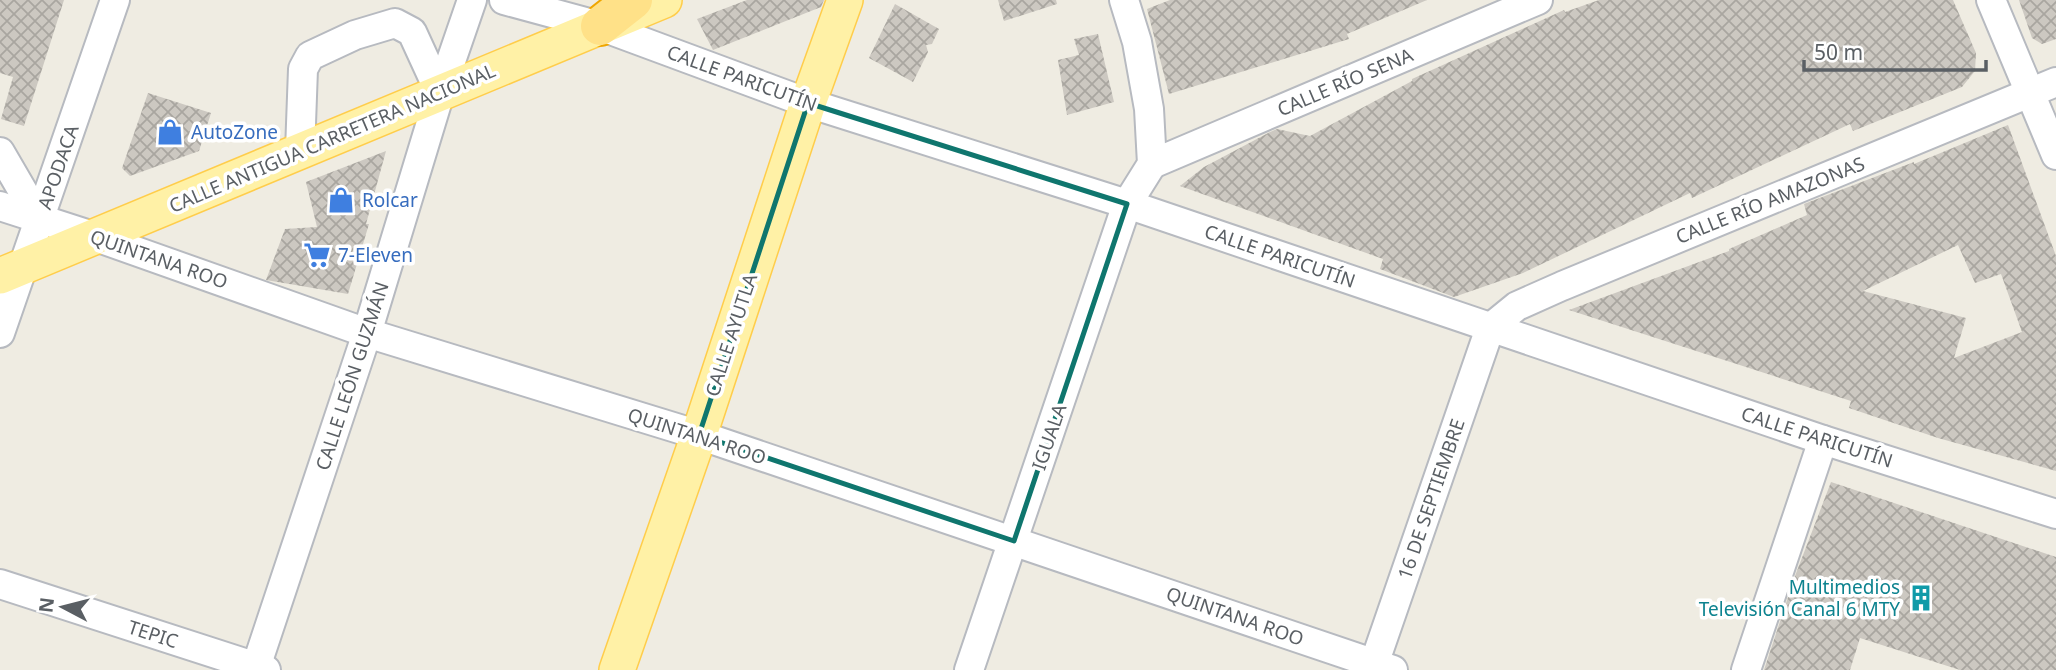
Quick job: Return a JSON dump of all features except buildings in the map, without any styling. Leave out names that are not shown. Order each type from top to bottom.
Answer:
[{"type":"highway","points":[[600,26],[633,0]]},
{"type":"main road","name":"CALLE ANTIGUA CARRETERA NACIONAL","points":[[12,271],[664,0]]},
{"type":"main road","name":"CALLE AYUTLA","points":[[617,670],[845,0]]},
{"type":"street","name":"APODACA","points":[[0,333],[12,271],[39,219],[115,0]]},
{"type":"street","name":"CALLE LEÓN GUZMÁN","points":[[259,669],[367,333],[440,93],[472,0]]},
{"type":"street","name":"CALLE PARICUTÍN","points":[[504,0],[600,26],[808,103],[1127,204],[1823,440],[2056,514]]},
{"type":"street","points":[[1124,0],[1137,42],[1148,99],[1152,164]]},
{"type":"street","name":"CALLE RÍO SENA","points":[[1152,164],[1538,0]]},
{"type":"street","points":[[1991,0],[2043,87],[2056,155]]},
{"type":"street","points":[[300,151],[303,69],[310,56],[355,34],[395,23],[412,32],[440,93]]},
{"type":"street","name":"CALLE RÍO AMAZONAS","points":[[1490,328],[1517,306],[1562,286],[2043,87]]},
{"type":"street","points":[[0,152],[39,219]]},
{"type":"street","name":"IGUALA","points":[[969,670],[1127,204],[1152,164]]},
{"type":"street","name":"QUINTANA ROO","points":[[0,206],[367,333],[699,435],[1380,668]]},
{"type":"street","name":"16 DE SEPTIEMBRE","points":[[1380,668],[1490,328]]},
{"type":"street","points":[[1746,670],[1823,440]]},
{"type":"street","name":"TEPIC","points":[[0,584],[259,669]]},
{"type":"highlighted area","points":[[808,103],[1127,204],[1014,541],[699,435]]},
{"type":"place","name":"AutoZone","points":[[170,132]]},
{"type":"place","name":"Rolcar","points":[[341,200]]},
{"type":"place","name":"7-Eleven","points":[[317,255]]},
{"type":"place","name":"Multimedios Televisión Canal 6 MTY","points":[[1921,598]]}]
